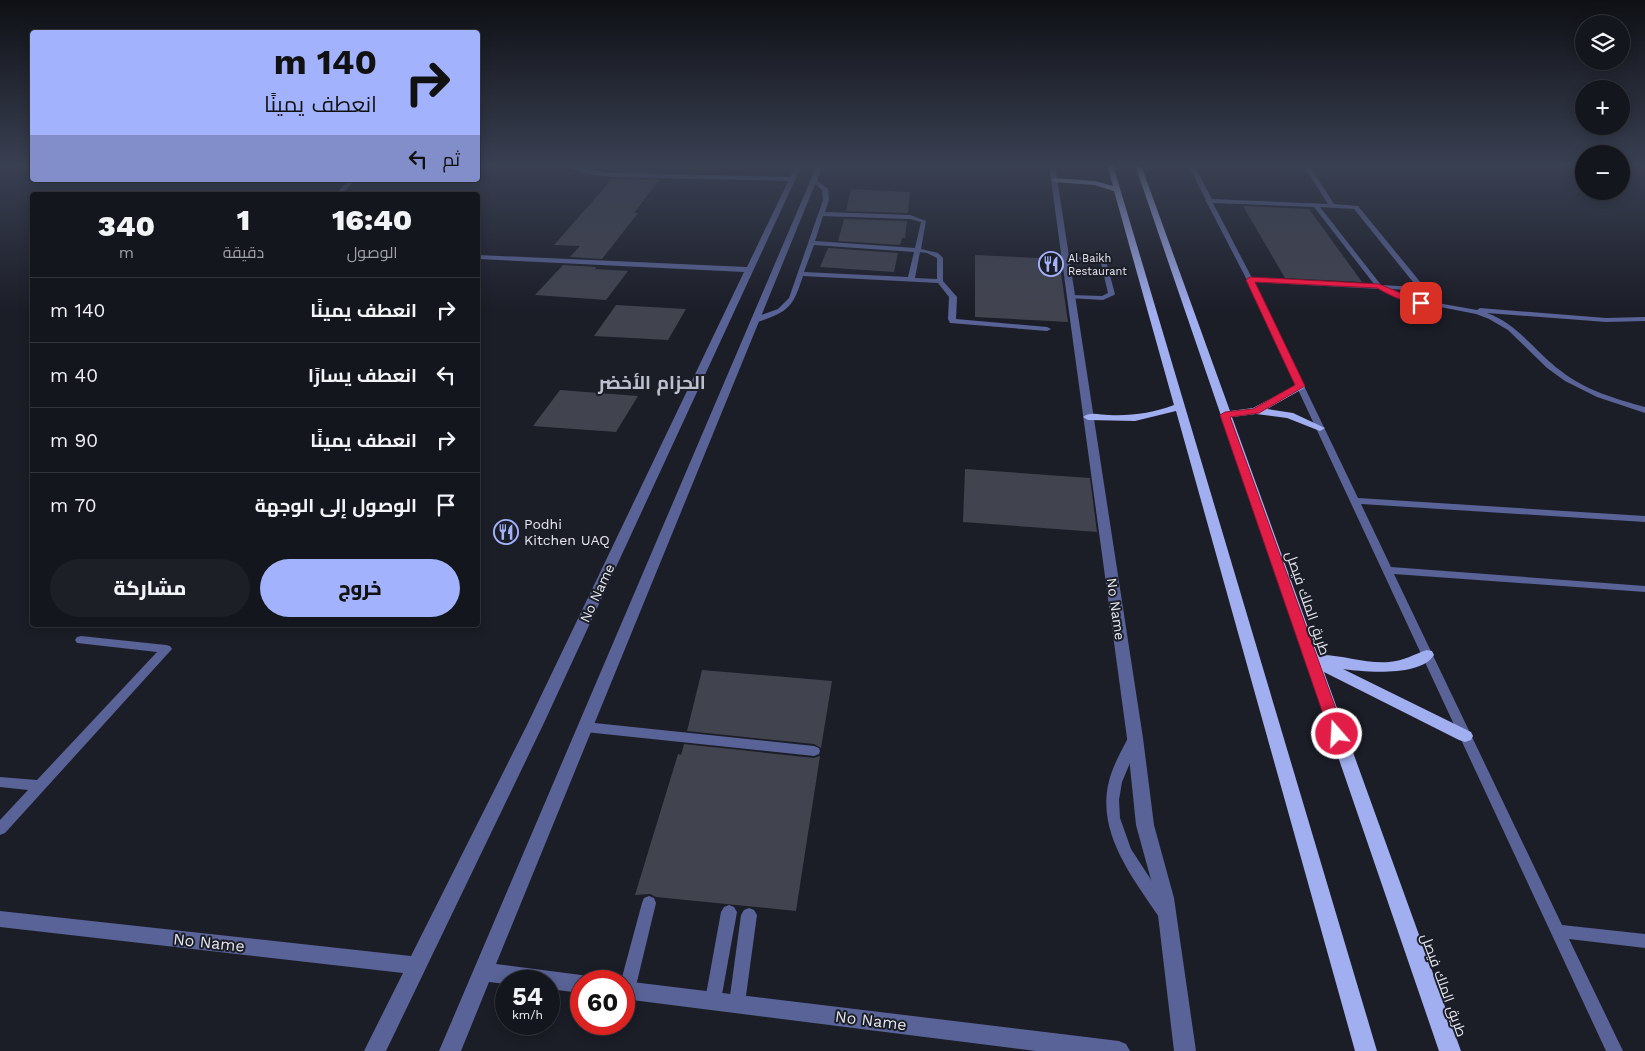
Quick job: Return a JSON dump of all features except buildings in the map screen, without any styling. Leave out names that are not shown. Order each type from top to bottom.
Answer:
[{"type":"main road","points":[[1124,214],[1366,1051]]},
{"type":"main road","name":"طريق الملك فيصل","points":[[1155,214],[1450,1051]]},
{"type":"main road","points":[[1256,411],[1300,386]]},
{"type":"main road","points":[[1088,417],[1140,419],[1161,415],[1180,406]]},
{"type":"main road","points":[[1225,415],[1256,411],[1290,416],[1320,428]]},
{"type":"main road","points":[[1311,659],[1394,667],[1407,665],[1427,655]]},
{"type":"main road","points":[[1311,659],[1464,736]]},
{"type":"street","name":"No Name","points":[[375,1051],[543,707],[776,214]]},
{"type":"street","points":[[450,1051],[800,214]]},
{"type":"street","name":"No Name","points":[[1059,214],[1135,738],[1145,825],[1161,879],[1168,918],[1184,1051]]},
{"type":"street","points":[[480,257],[750,270]]},
{"type":"street","name":"No Name","points":[[0,919],[418,966]]},
{"type":"street","points":[[483,972],[570,983]]},
{"type":"street","name":"No Name","points":[[635,991],[1119,1051]]},
{"type":"lane","points":[[756,320],[774,314],[786,307],[792,298],[821,214]]},
{"type":"lane","points":[[822,214],[910,217],[924,222],[911,279]]},
{"type":"lane","points":[[1215,214],[1250,280],[1464,736],[1615,1051]]},
{"type":"lane","points":[[1322,214],[1379,286],[1415,302],[1472,311],[1491,317],[1506,325],[1559,374],[1593,392],[1645,410]]},
{"type":"lane","points":[[1250,280],[1423,289],[1362,214]]},
{"type":"lane","points":[[811,243],[918,250],[936,254],[940,258],[940,281],[953,297],[952,319],[954,321],[1047,329]]},
{"type":"lane","points":[[1065,258],[1096,259],[1104,262],[1112,294],[1103,298],[1071,297]]},
{"type":"lane","points":[[801,274],[940,281]]},
{"type":"lane","points":[[1472,311],[1505,310],[1606,320],[1645,319]]},
{"type":"lane","points":[[1354,501],[1645,519]]},
{"type":"lane","points":[[1387,570],[1645,589]]},
{"type":"lane","points":[[0,828],[166,649],[80,640]]},
{"type":"lane","points":[[585,727],[814,751]]},
{"type":"lane","points":[[1135,738],[1115,781],[1112,797],[1113,814],[1117,833],[1125,852],[1168,918]]},
{"type":"lane","points":[[0,782],[39,786]]},
{"type":"lane","points":[[631,970],[649,903]]},
{"type":"lane","points":[[712,1000],[729,912]]},
{"type":"lane","points":[[737,1003],[749,915]]},
{"type":"lane","points":[[1557,931],[1645,941]]},
{"type":"place","name":"Al Baikh Restaurant","points":[[1051,264]]},
{"type":"place","name":"Podhi Kitchen UAQ","points":[[506,532]]},
{"type":"district","name":"الحزام الأخضر","points":[[652,382]]},
{"type":"route","points":[[1337,734],[1225,415],[1256,411],[1300,386],[1250,280],[1379,286],[1392,293],[1421,303]]}]
